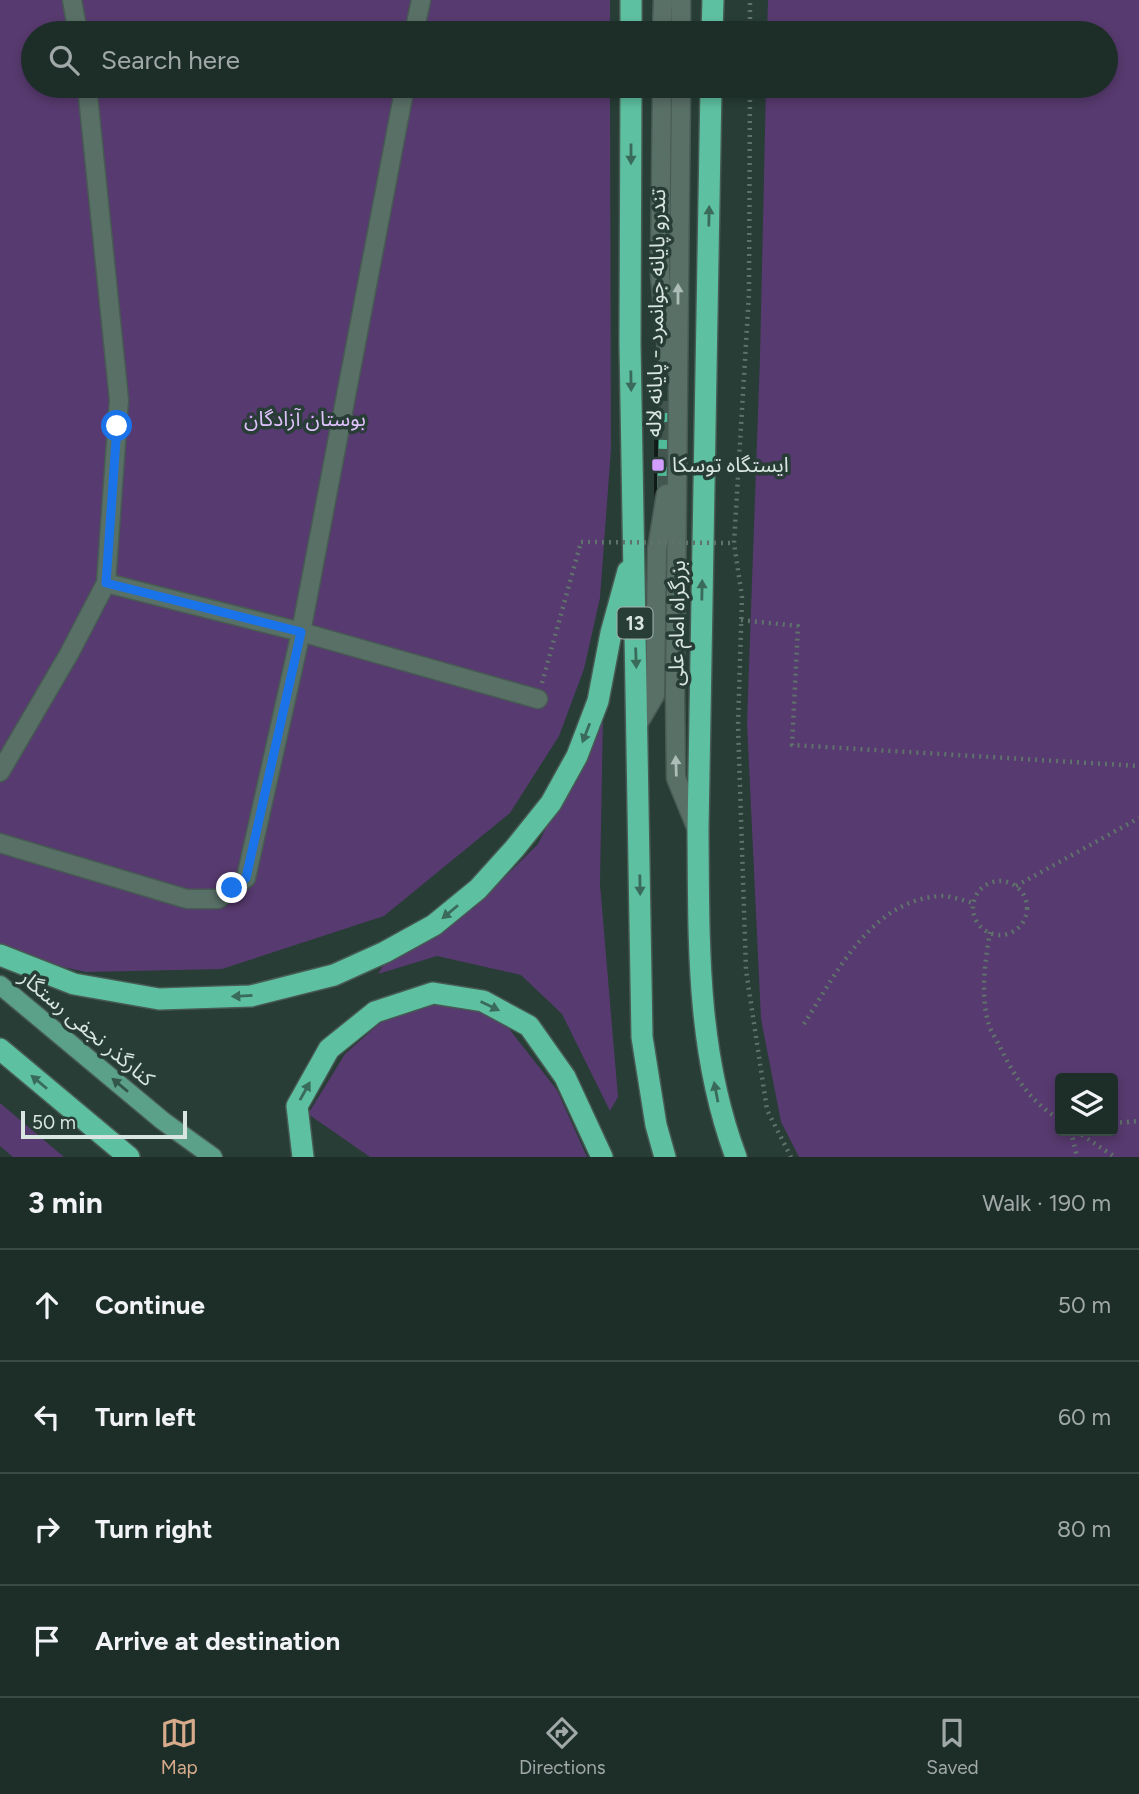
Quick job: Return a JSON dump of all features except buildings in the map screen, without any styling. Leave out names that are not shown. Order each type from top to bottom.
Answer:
[{"type":"highway","points":[[631,0],[631,21]]},
{"type":"highway","points":[[712,21],[713,0]]},
{"type":"highway","name":"بزرگراه امام علی","points":[[631,98],[630,344],[642,1037],[656,1125],[665,1157]]},
{"type":"highway","name":"بزرگراه امام علی","points":[[711,98],[698,830],[700,995],[721,1118],[736,1157]]},
{"type":"highway","points":[[0,955],[74,984],[159,999],[251,996],[334,975],[385,952],[434,925],[478,889],[515,848],[551,803],[577,756],[598,701],[611,633],[634,548]]},
{"type":"highway","points":[[303,1157],[297,1106],[329,1049],[375,1012],[433,993],[482,1001],[529,1026],[565,1077],[602,1157]]},
{"type":"highway","points":[[0,1049],[129,1157]]},
{"type":"main road","name":"کنارگذر نجفی رستگار","points":[[0,985],[163,1121],[213,1157]]},
{"type":"lane","points":[[72,0],[76,21]]},
{"type":"lane","points":[[417,21],[421,0]]},
{"type":"lane","points":[[662,21],[663,0]]},
{"type":"lane","points":[[681,0],[681,21]]},
{"type":"lane","points":[[0,772],[69,654],[106,583],[119,400],[88,98]]},
{"type":"lane","points":[[0,844],[187,900],[218,899],[246,878],[301,632],[403,98]]},
{"type":"lane","points":[[662,98],[660,275],[668,363],[668,401]]},
{"type":"lane","name":"تندرو پایانه جوانمرد - پایانه لاله","points":[[681,98],[676,778],[698,830]]},
{"type":"lane","points":[[638,724],[655,695],[656,549],[666,494]]},
{"type":"lane","points":[[106,583],[301,632],[538,699]]},
{"type":"path","points":[[750,0],[750,21]]},
{"type":"path","points":[[750,98],[749,293],[734,543],[741,620],[738,725],[746,970],[767,1110],[791,1157]]},
{"type":"path","points":[[538,699],[581,542],[734,543]]},
{"type":"path","points":[[741,620],[798,626],[792,745],[1139,766]]},
{"type":"path","points":[[1016,886],[1139,818]]},
{"type":"path","points":[[999,881],[1016,886],[1026,900],[1027,909],[1021,925],[1007,934],[990,932],[977,921],[974,903],[983,888],[990,883],[999,881]]},
{"type":"path","points":[[804,1024],[864,935],[892,911],[920,899],[945,896],[974,903]]},
{"type":"path","points":[[990,932],[985,959],[985,994],[989,1025],[1009,1067],[1026,1093],[1055,1116]]},
{"type":"path","points":[[1118,1123],[1139,1121]]},
{"type":"path","points":[[1075,1136],[1077,1157]]},
{"type":"path","points":[[1082,1136],[1115,1157]]},
{"type":"green space","name":"بوستان آزادگان","points":[[0,0],[610,0],[610,21],[21,21],[21,98],[610,98],[611,449],[600,598],[584,669],[559,736],[510,813],[384,916],[222,969],[86,972],[14,956],[0,943]]},
{"type":"green space","points":[[768,0],[1139,0],[1139,1157],[799,1157],[781,1122],[761,1019],[747,723],[766,98],[1118,98],[1118,21],[767,21]]},
{"type":"green space","points":[[603,715],[600,884],[618,1097],[610,1111],[562,1014],[521,975],[437,956],[378,974],[386,961],[475,907],[538,844]]},
{"type":"green space","points":[[448,1000],[499,1016],[557,1090],[587,1157],[370,1157],[308,1114],[345,1054],[389,1015]]},
{"type":"green space","points":[[0,1103],[64,1157],[13,1157],[0,1146]]},
{"type":"tunnel","points":[[666,494],[668,401]]},
{"type":"place","name":"ایستگاه توسکا","points":[[658,465]]},
{"type":"route","points":[[117,426],[106,583],[301,632],[246,878],[232,888]]}]
